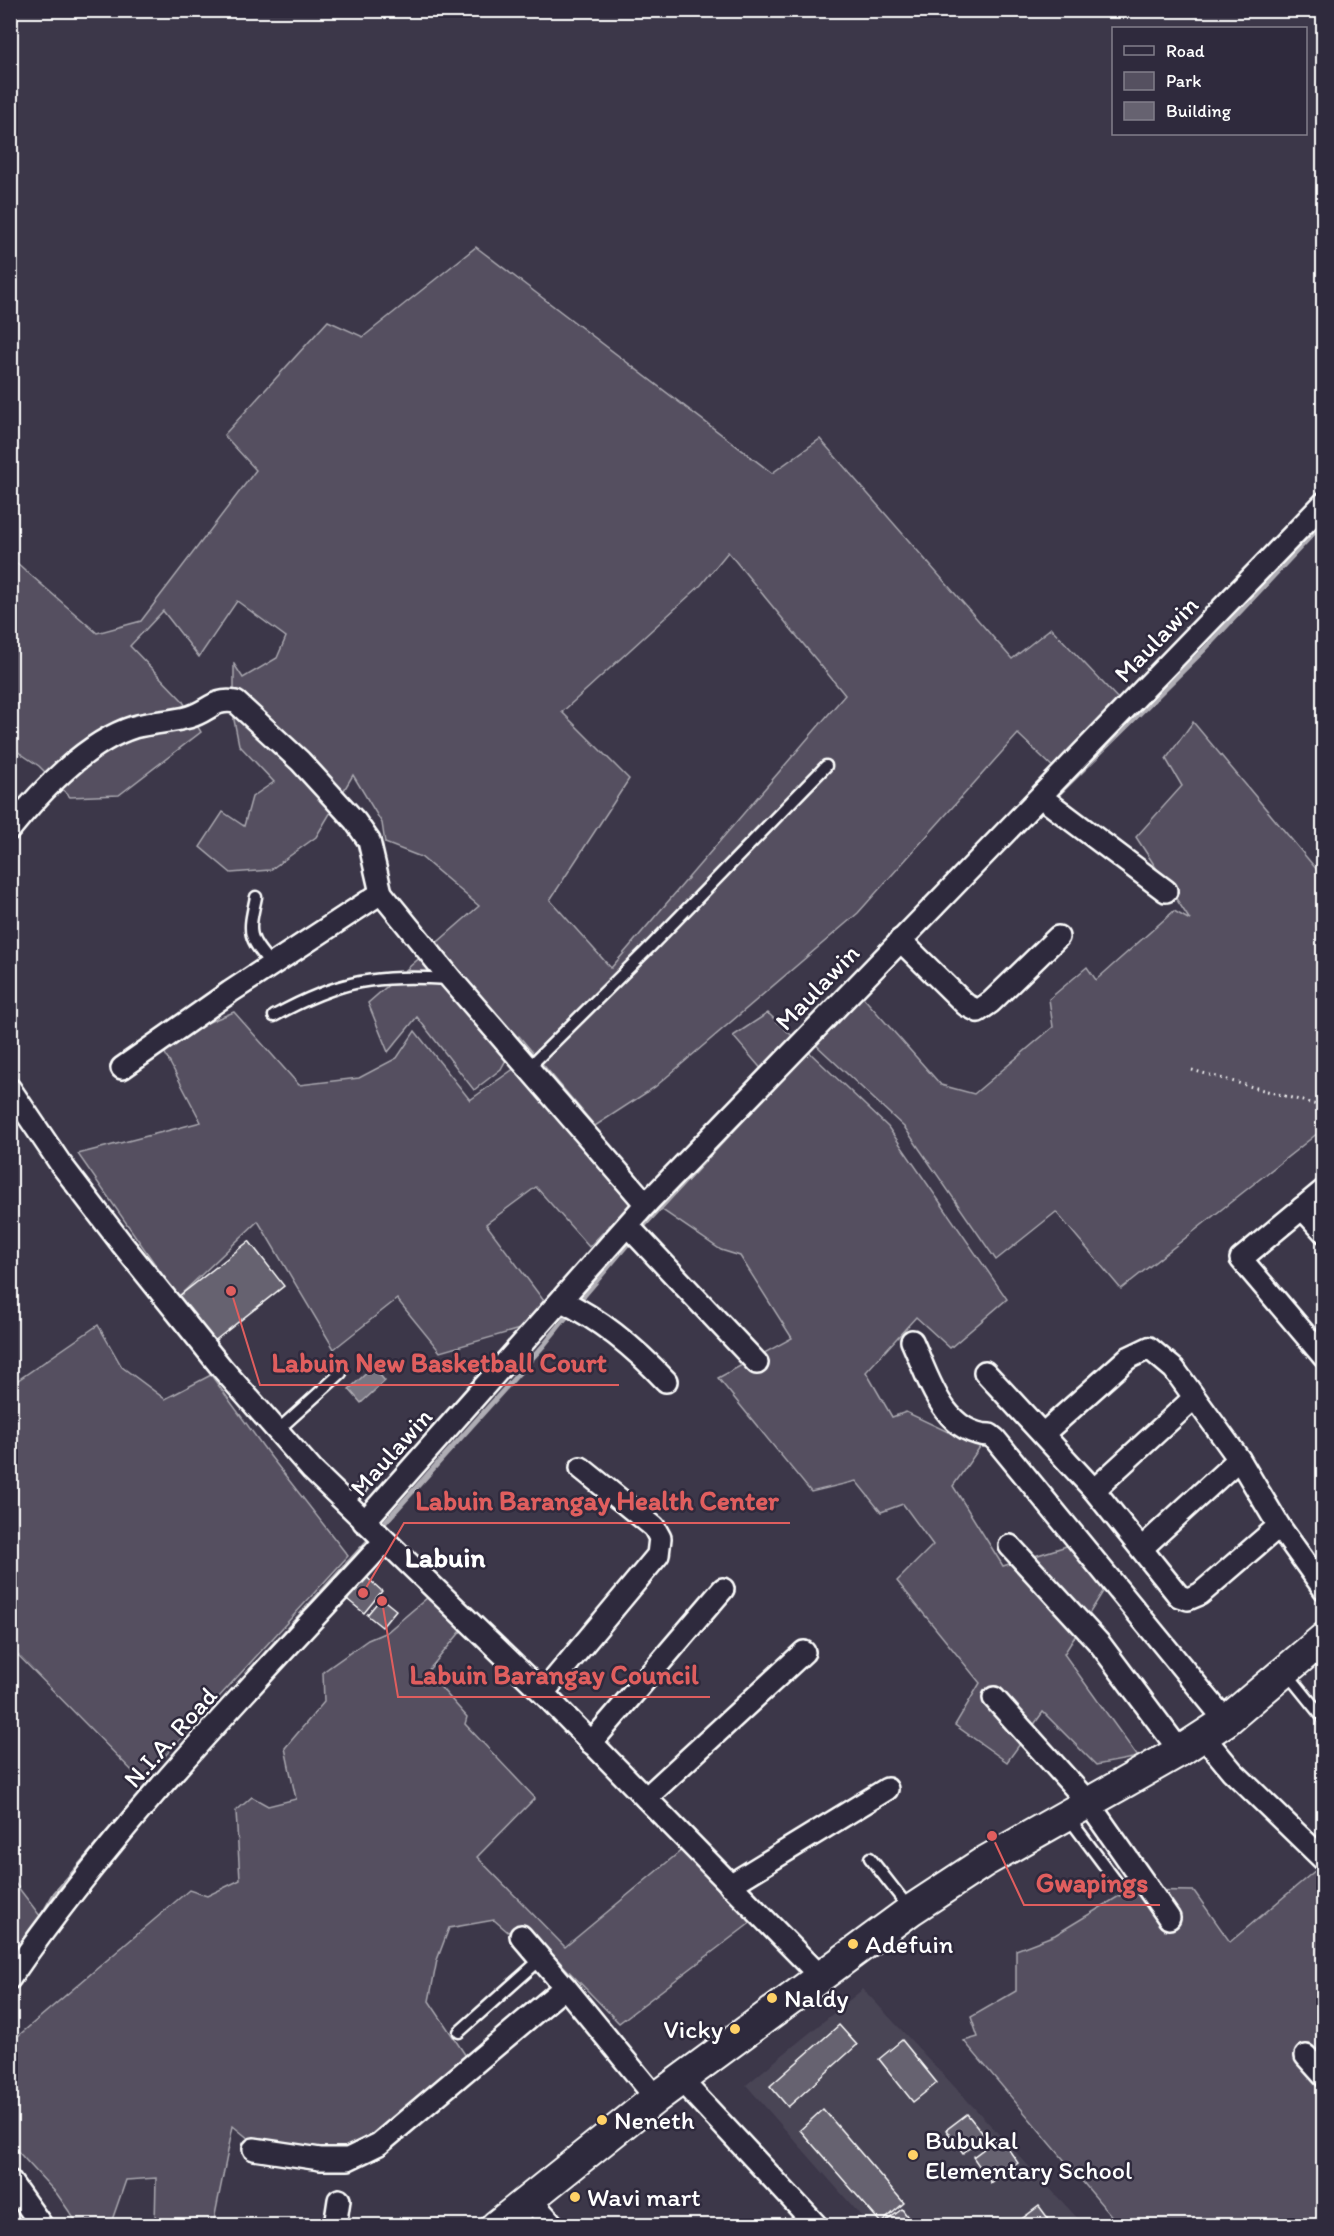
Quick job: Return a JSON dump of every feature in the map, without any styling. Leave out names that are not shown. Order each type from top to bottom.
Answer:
[{"type":"main road","points":[[496,2226],[656,2098],[911,1910],[984,1862],[1203,1736],[1286,1672],[1323,1638]]},
{"type":"street","name":"Maulawin","points":[[364,1522],[646,1204],[1323,503]]},
{"type":"street","points":[[10,829],[41,791],[74,762],[113,737],[134,728],[188,717],[222,700],[236,702],[300,761],[355,821],[369,841],[381,893],[451,980],[646,1204]]},
{"type":"street","points":[[1041,796],[1166,891]]},
{"type":"street","points":[[122,1068],[381,893]]},
{"type":"street","points":[[900,940],[966,1005],[978,1011],[991,1002],[1058,937]]},
{"type":"street","points":[[10,1089],[60,1162],[115,1235],[221,1367],[278,1430],[345,1503],[543,1693],[820,1976]]},
{"type":"street","points":[[1323,1190],[1241,1258],[1323,1357]]},
{"type":"street","points":[[1302,1209],[1323,1232]]},
{"type":"street","points":[[628,1226],[757,1363]]},
{"type":"street","points":[[562,1301],[584,1312],[628,1345],[666,1381]]},
{"type":"street","points":[[912,1341],[950,1417],[963,1426],[990,1435],[995,1439],[1203,1736],[1232,1771],[1323,1860]]},
{"type":"street","points":[[1043,1434],[1128,1358],[1149,1348],[1174,1369],[1239,1459],[1279,1526],[1323,1589]]},
{"type":"street","points":[[985,1372],[1094,1490],[1179,1596],[1188,1599],[1200,1594],[1279,1526]]},
{"type":"street","points":[[1094,1490],[1194,1398]]},
{"type":"street","points":[[1142,1548],[1239,1459]]},
{"type":"street","points":[[543,1693],[658,1555],[660,1538],[654,1527],[580,1468]]},
{"type":"street","name":"N.I.A. Road","points":[[10,1978],[56,1912],[168,1777],[384,1542]]},
{"type":"street","points":[[1010,1546],[1100,1644],[1203,1736]]},
{"type":"street","points":[[591,1743],[723,1590]]},
{"type":"street","points":[[646,1798],[804,1652]]},
{"type":"street","points":[[994,1698],[1077,1808],[1169,1918]]},
{"type":"street","points":[[730,1885],[887,1788]]},
{"type":"street","points":[[521,1936],[656,2098]]},
{"type":"street","points":[[254,2149],[320,2159],[348,2159],[379,2144],[565,1987]]},
{"type":"street","points":[[1305,2056],[1323,2076]]},
{"type":"street","points":[[682,2081],[817,2226]]},
{"type":"street","points":[[10,2181],[42,2226]]},
{"type":"street","points":[[335,2226],[339,2200]]},
{"type":"street","points":[[531,2200],[554,2226]]},
{"type":"lane","points":[[528,1068],[651,946],[826,766]]},
{"type":"lane","points":[[256,897],[250,925],[252,941],[272,965]]},
{"type":"lane","points":[[274,1016],[311,996],[339,986],[374,979],[407,977],[451,980]]},
{"type":"lane","points":[[278,1430],[341,1373]]},
{"type":"lane","points":[[345,1503],[362,1489]]},
{"type":"lane","points":[[1286,1672],[1323,1719]]},
{"type":"lane","points":[[1077,1808],[1119,1885]]},
{"type":"lane","points":[[870,1858],[911,1910]]},
{"type":"lane","points":[[459,2032],[541,1959]]},
{"type":"path","points":[[1192,1070],[1323,1107]]},
{"type":"shaded area","points":[[373,1367],[385,1381],[361,1403],[349,1389]]},
{"type":"shaded area","name":"Bubukal Elementary School","points":[[863,1989],[1084,2225],[869,2225],[746,2085]]},
{"type":"green space","points":[[476,247],[772,473],[820,439],[1012,659],[1051,628],[1120,701],[1056,770],[1018,734],[858,913],[655,1087],[595,1126],[519,1036],[501,1069],[474,1090],[417,1017],[388,1052],[368,1003],[479,906],[421,857],[385,843],[382,823],[353,775],[316,837],[270,870],[231,873],[200,847],[223,812],[244,826],[252,797],[274,782],[239,745],[234,720],[234,664],[243,678],[277,658],[286,637],[237,601],[199,657],[163,611],[130,646],[182,700],[201,732],[119,795],[70,797],[39,766],[11,747],[10,557],[97,633],[141,621],[256,470],[224,435],[328,321],[363,337]],"holes":[[[728,552],[845,695],[611,968],[550,900],[629,779],[562,712],[701,585]]]},
{"type":"green space","points":[[1193,722],[1323,877],[1323,1129],[1121,1289],[1056,1212],[996,1260],[905,1128],[814,1043],[862,996],[941,1085],[974,1094],[1053,1027],[1049,999],[1087,967],[1096,980],[1174,911],[1190,920],[1136,837],[1182,786],[1166,759]]},
{"type":"green space","points":[[234,1012],[299,1085],[359,1078],[397,1058],[415,1031],[470,1100],[515,1068],[630,1204],[589,1247],[536,1187],[486,1224],[544,1301],[523,1328],[440,1352],[397,1299],[334,1349],[258,1221],[178,1297],[78,1154],[201,1122],[159,1042]]},
{"type":"green space","points":[[768,1013],[888,1127],[1007,1299],[950,1348],[916,1317],[866,1372],[892,1417],[906,1412],[980,1447],[953,1486],[1003,1566],[1073,1544],[1104,1590],[1064,1654],[1138,1757],[1096,1765],[1043,1712],[1007,1762],[955,1725],[980,1683],[897,1581],[933,1545],[903,1504],[881,1512],[856,1481],[811,1492],[718,1378],[792,1338],[740,1256],[721,1250],[661,1209],[776,1086],[733,1036]]},
{"type":"green space","points":[[98,1325],[122,1367],[165,1399],[211,1375],[267,1452],[348,1556],[142,1781],[18,1655],[11,1663],[11,1385]]},
{"type":"green space","points":[[427,1598],[462,1630],[427,1672],[467,1717],[465,1724],[535,1798],[477,1857],[565,1947],[683,1849],[753,1921],[619,2023],[525,1926],[508,1932],[494,1920],[449,1928],[437,1960],[429,2001],[466,2056],[383,2132],[338,2152],[249,2139],[233,2126],[213,2225],[155,2225],[156,2178],[126,2180],[111,2223],[75,2220],[57,2194],[11,2144],[11,2042],[189,1890],[207,1896],[240,1880],[236,1811],[252,1797],[268,1806],[296,1799],[285,1748],[324,1702],[323,1672],[368,1640],[387,1632]]},
{"type":"green space","points":[[1323,1864],[1323,2225],[1119,2225],[964,2041],[978,2037],[971,2017],[1016,1991],[1016,1950],[1055,1935],[1129,1890],[1194,1891],[1230,1942]]},
{"type":"green space","points":[[11,1878],[44,1921],[11,1984]]},
{"type":"building","points":[[249,1241],[284,1286],[213,1342],[178,1297]]},
{"type":"building","points":[[362,1573],[382,1591],[364,1613],[343,1596]]},
{"type":"building","points":[[381,1598],[396,1610],[382,1627],[367,1615]]},
{"type":"building","points":[[839,2025],[857,2045],[788,2107],[770,2086]]},
{"type":"building","points":[[902,2040],[937,2083],[913,2102],[879,2059]]},
{"type":"building","points":[[823,2109],[904,2203],[881,2223],[800,2130]]},
{"type":"building","points":[[967,2114],[985,2136],[963,2153],[946,2130]]},
{"type":"building","points":[[1000,2137],[1018,2163],[991,2183],[973,2157]]},
{"type":"building","points":[[1039,2206],[1053,2225],[1022,2226],[1019,2221]]},
{"type":"building","points":[[902,2209],[914,2226],[881,2225]]},
{"type":"building","points":[[1070,2219],[1075,2226],[1062,2226]]},
{"type":"waterway","points":[[1060,792],[1204,650],[1324,522]]},
{"type":"waterway","points":[[1030,822],[1039,813]]},
{"type":"waterway","points":[[638,1232],[717,1146]]},
{"type":"waterway","points":[[578,1303],[632,1239]]},
{"type":"waterway","points":[[380,1528],[544,1345],[572,1310]]},
{"type":"waterway","points":[[251,1670],[374,1535]]},
{"type":"waterway","points":[[40,1920],[55,1894],[114,1826]]},
{"type":"place","name":"Labuin New Basketball Court","points":[[231,1291]]},
{"type":"place","name":"Labuin Barangay Health Center","points":[[363,1593]]},
{"type":"place","name":"Labuin Barangay Council","points":[[382,1601]]},
{"type":"place","name":"Gwapings","points":[[992,1836]]},
{"type":"place","name":"Adefuin","points":[[853,1944]]},
{"type":"place","name":"Naldy","points":[[772,1998]]},
{"type":"place","name":"Vicky","points":[[735,2029]]},
{"type":"place","name":"Neneth","points":[[602,2120]]},
{"type":"place","name":"Bubukal Elementary School","points":[[913,2155]]},
{"type":"place","name":"Wavi mart","points":[[575,2197]]},
{"type":"district","name":"Labuin","points":[[445,1557]]}]
